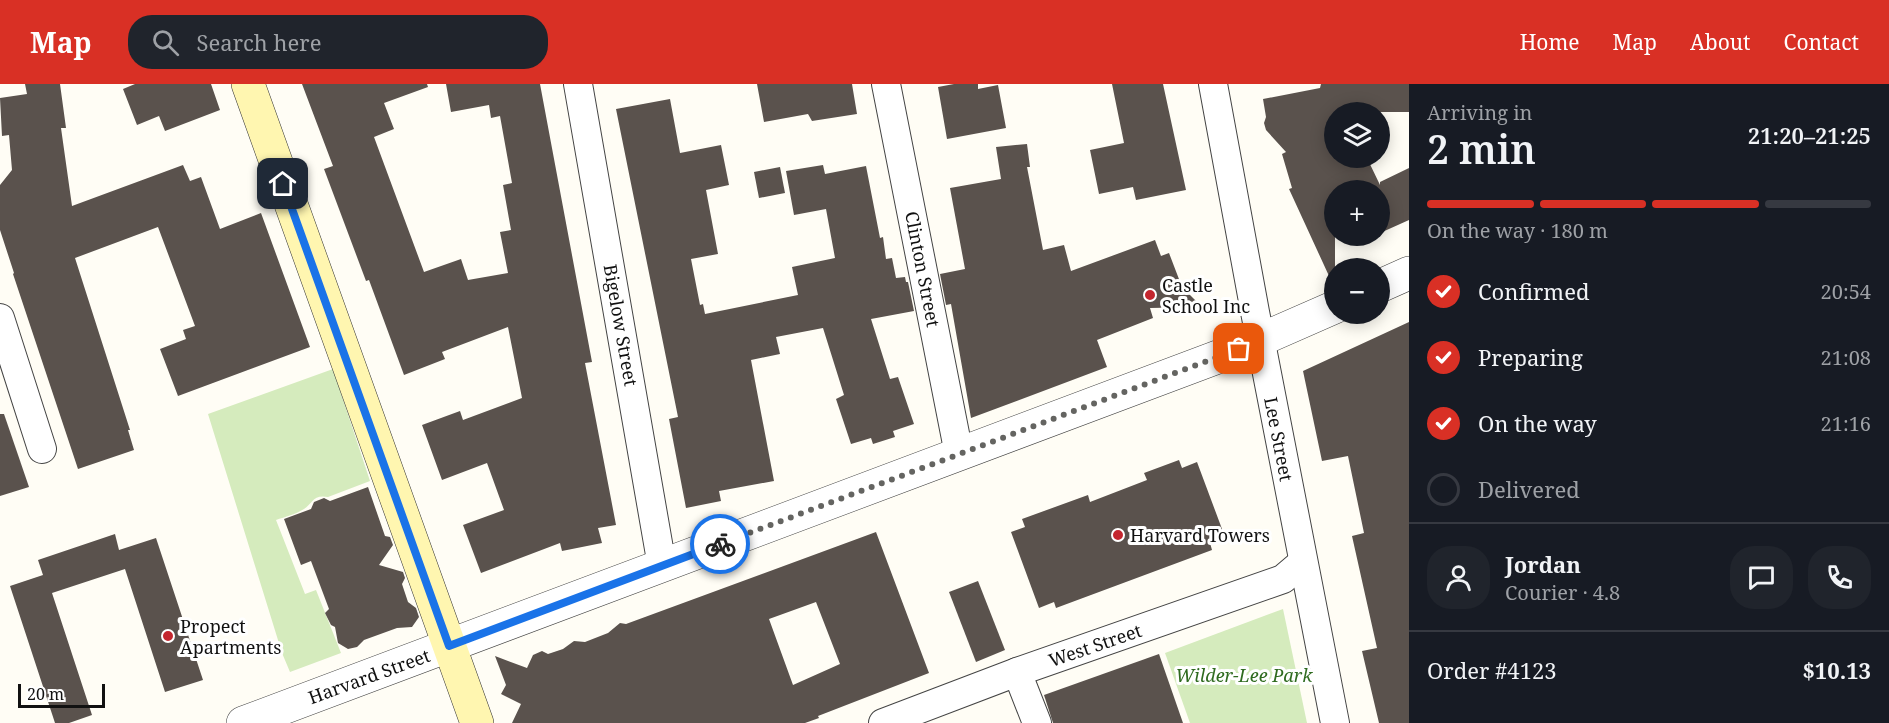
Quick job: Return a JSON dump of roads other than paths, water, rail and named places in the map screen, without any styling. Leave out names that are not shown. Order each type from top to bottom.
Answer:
[{"type":"main road","points":[[248,84],[477,723]]},
{"type":"street","name":"Bigelow Street","points":[[578,84],[662,566]]},
{"type":"street","name":"Clinton Street","points":[[886,84],[959,454]]},
{"type":"street","name":"Lee Street","points":[[1213,84],[1335,723]]},
{"type":"street","points":[[1390,282],[1409,273]]},
{"type":"street","name":"Harvard Street","points":[[243,723],[1261,341],[1324,312]]},
{"type":"street","points":[[0,318],[42,449]]},
{"type":"street","name":"West Street","points":[[883,723],[1017,672],[1283,579],[1303,562]]},
{"type":"street","points":[[1017,672],[1037,723]]},
{"type":"place","name":"Castle School Inc","points":[[1150,295]]},
{"type":"place","name":"Harvard Towers","points":[[1118,535]]},
{"type":"place","name":"Propect Apartments","points":[[168,636]]},
{"type":"park label","name":"Wilder-Lee Park","points":[[1244,675]]}]
